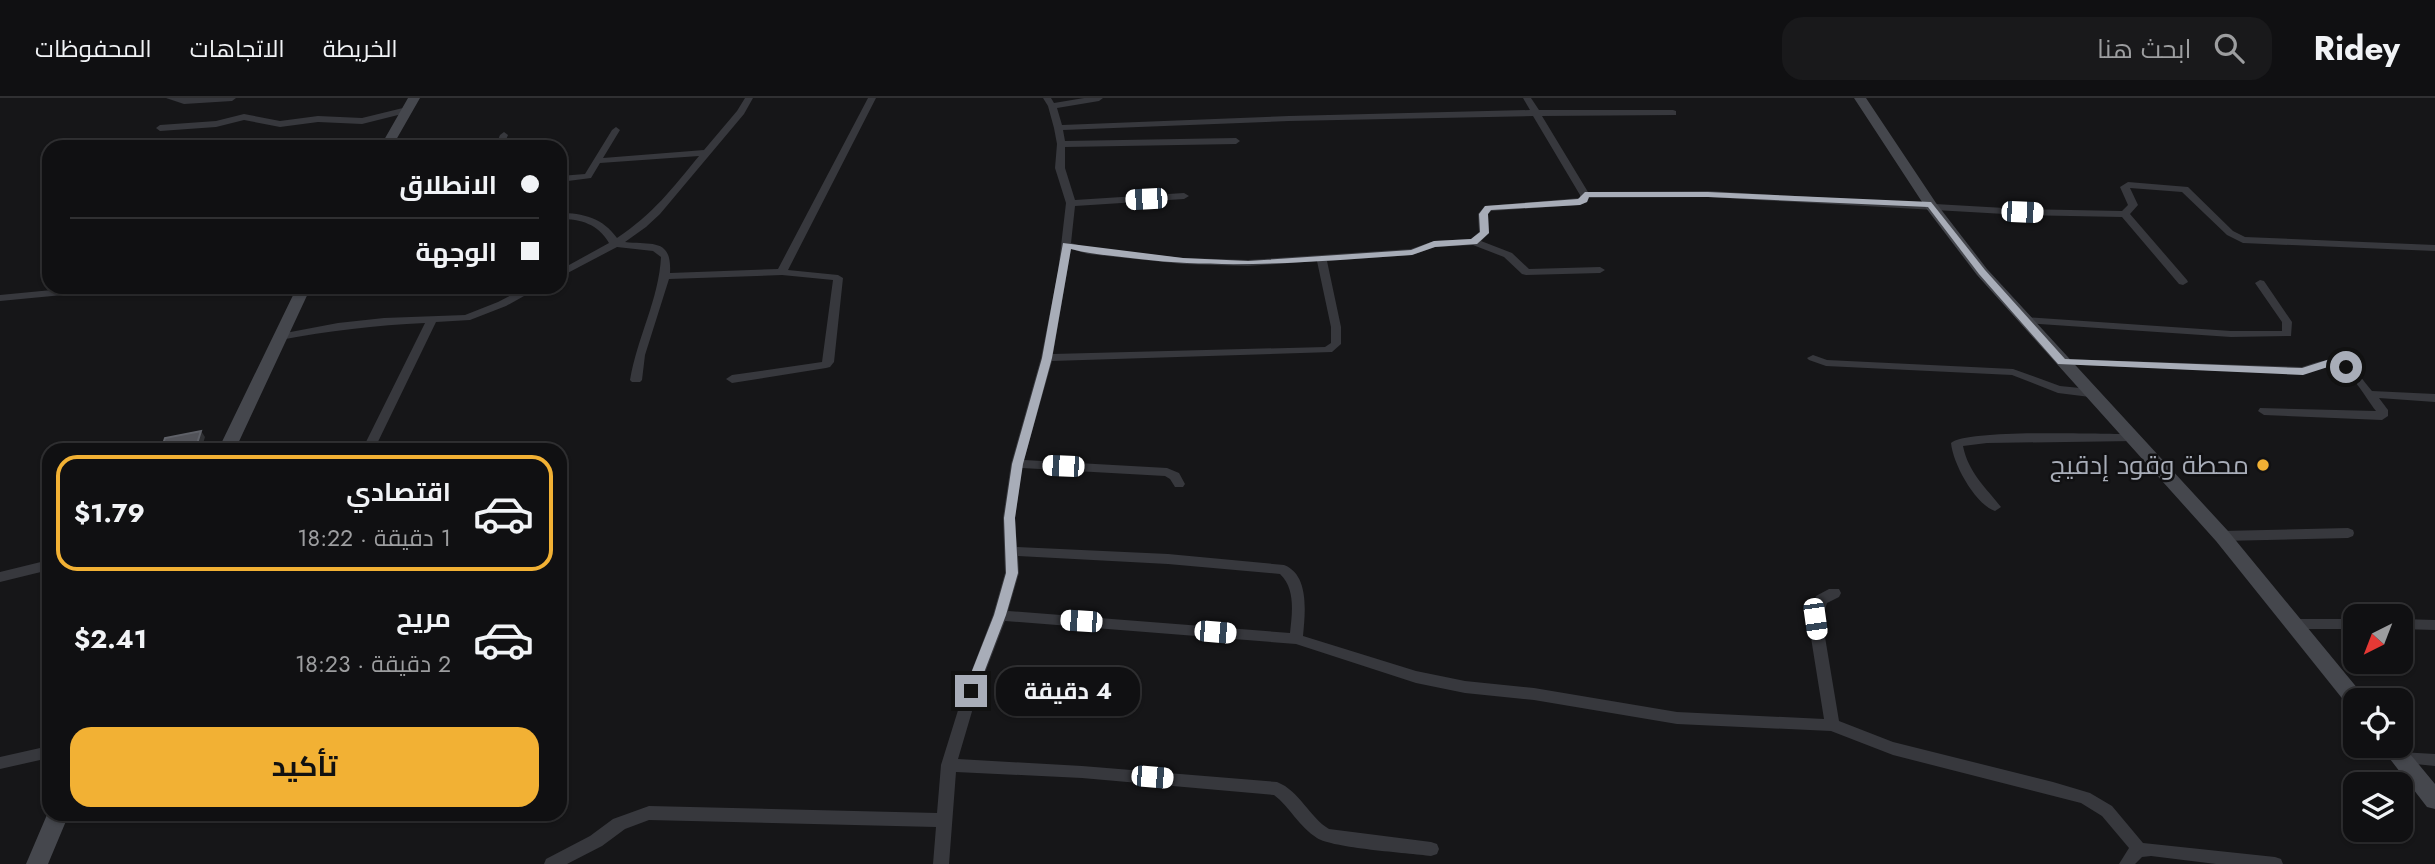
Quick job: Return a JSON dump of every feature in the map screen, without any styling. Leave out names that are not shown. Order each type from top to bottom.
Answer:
[{"type":"street","points":[[170,98],[184,101],[232,98]]},
{"type":"street","points":[[567,270],[615,244],[657,212],[741,112],[749,98]]},
{"type":"street","points":[[782,272],[872,98]]},
{"type":"street","points":[[940,864],[949,765],[971,691],[1000,615],[1012,573],[1009,518],[1017,464],[1058,310],[1071,203],[1060,168],[1061,145],[1049,102],[1098,98]]},
{"type":"street","points":[[1474,242],[1484,233],[1483,214],[1488,208],[1584,200],[1585,195],[1527,98]]},
{"type":"street","points":[[1860,98],[1931,205],[1982,272],[2222,536],[2346,688]]},
{"type":"street","points":[[160,128],[216,124],[244,117],[280,124],[318,119],[362,121],[411,104]]},
{"type":"street","points":[[390,140],[411,104]]},
{"type":"street","points":[[1058,128],[1185,121],[1535,113],[1672,113]]},
{"type":"street","points":[[567,178],[588,176],[616,130]]},
{"type":"street","points":[[502,140],[504,135]]},
{"type":"street","points":[[1061,145],[1236,141]]},
{"type":"street","points":[[597,161],[705,153]]},
{"type":"street","points":[[2125,214],[2133,205],[2126,186],[2172,186],[2190,192],[2230,233],[2243,240],[2435,248]]},
{"type":"street","points":[[1585,195],[1708,194],[2022,212],[2125,214],[2183,282]]},
{"type":"street","points":[[1071,203],[1184,196]]},
{"type":"street","points":[[567,216],[581,215],[588,218],[608,231],[615,244]]},
{"type":"street","points":[[1067,245],[1088,251],[1212,263],[1412,252],[1434,244],[1474,242],[1508,255],[1526,272],[1535,274],[1600,270]]},
{"type":"street","points":[[615,244],[655,248],[666,257],[665,276],[640,355],[636,380]]},
{"type":"street","points":[[1047,358],[1328,350],[1336,344],[1336,327],[1322,259]]},
{"type":"street","points":[[665,276],[782,272],[838,278],[828,362],[817,368],[732,379]]},
{"type":"street","points":[[2024,320],[2231,334],[2287,334],[2287,322],[2260,283]]},
{"type":"street","points":[[0,298],[42,294]]},
{"type":"street","points":[[229,443],[301,294]]},
{"type":"street","points":[[280,337],[384,321],[466,318],[521,294]]},
{"type":"street","points":[[371,443],[431,321]]},
{"type":"street","points":[[1813,358],[1826,363],[2013,372],[2058,389],[2090,393]]},
{"type":"street","points":[[2062,362],[2303,372],[2330,362],[2346,367],[2382,410],[2382,416],[2264,411]]},
{"type":"street","points":[[2369,394],[2435,398]]},
{"type":"street","points":[[1996,507],[1986,500],[1961,462],[1956,450],[1957,443],[1962,440],[2131,438]]},
{"type":"street","points":[[1017,464],[1167,472],[1175,476],[1179,484]]},
{"type":"street","points":[[2222,536],[2348,533]]},
{"type":"street","points":[[1010,551],[1168,559],[1284,570],[1292,580],[1299,606],[1296,639]]},
{"type":"street","points":[[0,577],[42,567]]},
{"type":"street","points":[[1832,724],[1815,619],[1821,600],[1834,593]]},
{"type":"street","points":[[1000,615],[1296,639],[1416,677],[1465,687],[1534,694],[1677,718],[1832,724],[1868,742],[1910,755],[2085,798],[2107,811],[2140,849]]},
{"type":"street","points":[[2294,624],[2343,624]]},
{"type":"street","points":[[2413,624],[2435,625]]},
{"type":"street","points":[[0,764],[42,754]]},
{"type":"street","points":[[2413,756],[2435,760]]},
{"type":"street","points":[[2400,758],[2435,800]]},
{"type":"street","points":[[949,765],[1082,772],[1277,789],[1289,796],[1315,830],[1326,836],[1431,849]]},
{"type":"street","points":[[552,864],[596,841],[620,824],[649,813],[943,820]]},
{"type":"street","points":[[37,864],[55,821]]},
{"type":"street","points":[[2127,864],[2130,856],[2140,849],[2275,864]]},
{"type":"building","points":[[201,431],[197,443],[163,443],[165,438]]},
{"type":"place","name":"محطة وقود إدقيج","points":[[2263,465]]},
{"type":"route","points":[[971,691],[1000,615],[1012,573],[1009,518],[1017,464],[1034,409],[1058,310],[1067,245],[1088,251],[1183,261],[1248,263],[1412,252],[1434,244],[1474,242],[1484,233],[1483,214],[1488,208],[1580,202],[1585,195],[1708,194],[1931,205],[1982,272],[2062,362],[2303,372],[2330,362],[2346,367]]}]
